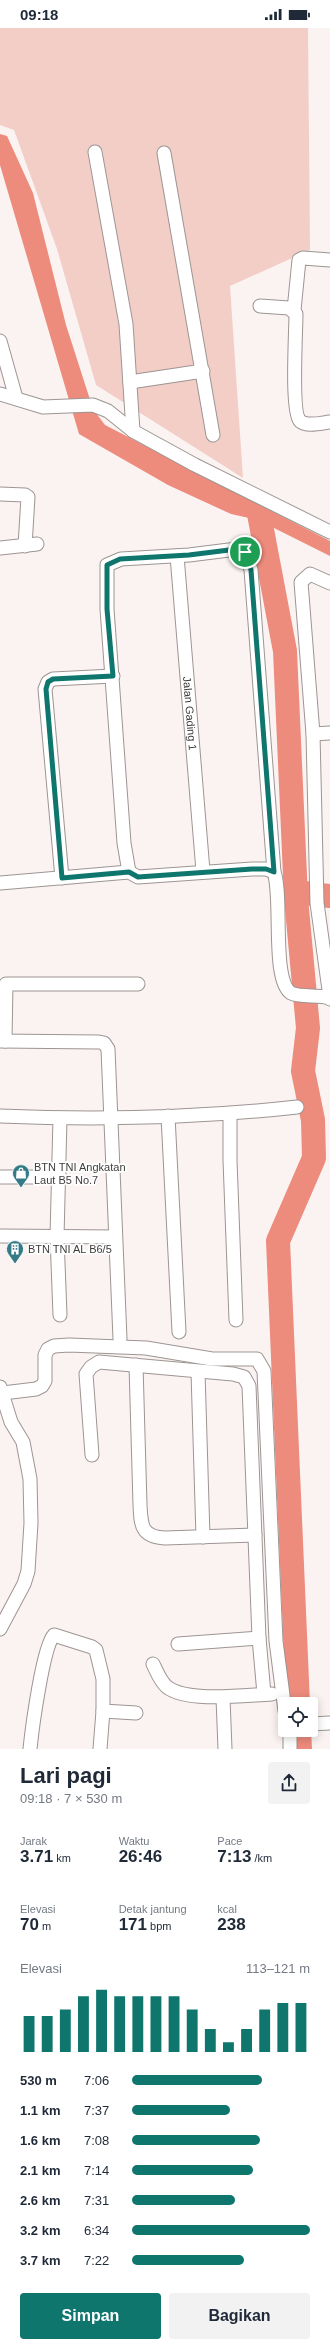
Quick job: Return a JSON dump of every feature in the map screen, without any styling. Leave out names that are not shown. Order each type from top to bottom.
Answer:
[{"type":"street","points":[[95,152],[126,324],[133,431]]},
{"type":"street","points":[[164,154],[203,371],[213,436]]},
{"type":"street","points":[[330,260],[299,260],[294,310],[296,314],[295,402],[297,417],[301,422],[309,424],[330,422]]},
{"type":"street","points":[[260,306],[294,310]]},
{"type":"street","points":[[0,341],[16,398]]},
{"type":"street","points":[[130,382],[203,371]]},
{"type":"street","points":[[0,394],[43,407],[94,405],[108,411],[133,431],[195,466],[330,532]]},
{"type":"street","points":[[0,494],[28,497],[31,545],[0,548]]},
{"type":"street","points":[[129,872],[124,843],[107,609],[107,565],[120,559],[177,556],[237,549],[245,552],[251,570],[274,872],[278,891],[278,924],[282,976],[286,986],[292,993],[326,998],[326,951],[317,903],[313,734],[301,582],[310,574],[330,583]]},
{"type":"street","name":"Jalan Gading 1","points":[[177,556],[203,872]]},
{"type":"street","points":[[62,878],[46,689],[48,682],[53,679],[113,676]]},
{"type":"street","points":[[313,734],[330,733]]},
{"type":"street","points":[[0,883],[129,872],[138,877],[252,869],[266,869],[274,872]]},
{"type":"street","points":[[120,1339],[108,1049],[104,1044],[58,1040],[3,1041],[3,984],[138,984]]},
{"type":"street","points":[[0,1116],[60,1118],[168,1116],[230,1114],[297,1107]]},
{"type":"street","points":[[230,1114],[230,1160],[236,1320]]},
{"type":"street","points":[[168,1116],[178,1332]]},
{"type":"street","points":[[60,1118],[60,1177],[57,1237],[60,1315]]},
{"type":"street","points":[[0,1177],[60,1177]]},
{"type":"street","points":[[0,1236],[115,1237]]},
{"type":"street","points":[[0,1629],[24,1584],[28,1571],[31,1523],[30,1479],[25,1452],[20,1435],[7,1411],[2,1390],[36,1389],[42,1386],[45,1381],[46,1355],[48,1349],[54,1346],[68,1345],[146,1348],[212,1359],[256,1359],[264,1372],[276,1641],[282,1697]]},
{"type":"street","points":[[92,1455],[86,1374],[91,1367],[99,1362],[233,1374],[244,1377],[249,1386],[259,1638],[264,1694]]},
{"type":"street","points":[[136,1365],[140,1510],[145,1532],[154,1538],[255,1534]]},
{"type":"street","points":[[198,1372],[203,1537]]},
{"type":"street","points":[[30,1749],[44,1664],[48,1648],[54,1635],[92,1647],[96,1650],[103,1679],[103,1711],[100,1749]]},
{"type":"street","points":[[178,1644],[259,1638]]},
{"type":"street","points":[[153,1664],[160,1680],[176,1692],[223,1698],[281,1694]]},
{"type":"street","points":[[223,1698],[225,1749]]},
{"type":"street","points":[[103,1711],[136,1713]]},
{"type":"street","points":[[318,1724],[330,1723]]},
{"type":"street","points":[[290,1737],[290,1749]]},
{"type":"shaded area","points":[[0,28],[308,28],[310,250],[230,286],[243,478],[96,385],[57,249],[14,130],[0,125]]},
{"type":"shaded area","points":[[0,134],[7,136],[33,193],[66,325],[93,409],[105,425],[330,541],[330,556],[258,520],[231,514],[168,485],[79,434],[0,165]]},
{"type":"waterway","points":[[259,514],[285,651],[296,898],[308,1028],[303,1071],[313,1120],[314,1158],[278,1241],[298,1697]]},
{"type":"waterway","points":[[296,892],[330,896]]},
{"type":"waterway","points":[[299,1737],[300,1749]]},
{"type":"place","name":"BTN TNI Angkatan Laut B5 No.7","points":[[21,1188]]},
{"type":"place","name":"BTN TNI AL B6/5","points":[[15,1264]]},
{"type":"route","points":[[237,549],[245,552],[251,570],[266,750],[274,872],[266,869],[252,869],[174,873],[138,877],[129,872],[62,878],[46,689],[48,682],[53,679],[113,676],[107,609],[107,565],[110,562],[120,559],[166,557],[237,549]]}]
